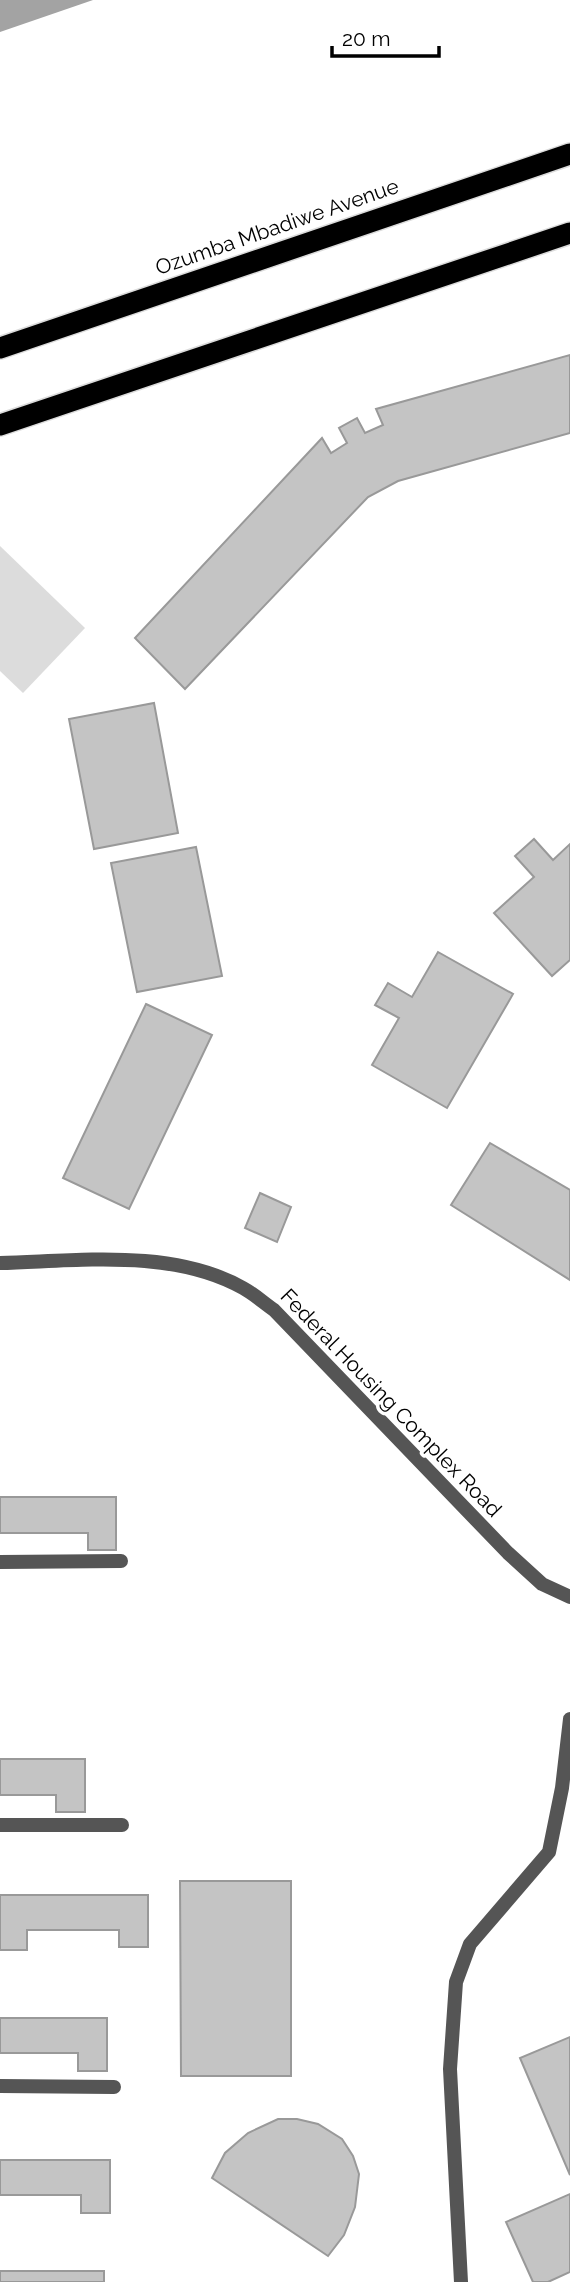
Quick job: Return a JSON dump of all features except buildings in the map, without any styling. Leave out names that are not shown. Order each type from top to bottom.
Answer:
[{"type":"highway","name":"Ozumba Mbadiwe Avenue","points":[[0,348],[570,154]]},
{"type":"highway","points":[[0,425],[570,233]]},
{"type":"street","name":"Federal Housing Complex Road","points":[[0,1263],[126,1261],[171,1265],[209,1274],[243,1288],[274,1310],[508,1553],[542,1584],[570,1597]]},
{"type":"street","points":[[0,1562],[121,1561]]},
{"type":"street","points":[[461,2282],[450,2069],[456,1982],[470,1944],[549,1852],[562,1788],[570,1718]]},
{"type":"street","points":[[0,1825],[122,1825]]},
{"type":"street","points":[[0,2086],[114,2087]]},
{"type":"shaded area","points":[[0,0],[93,0],[0,32]]},
{"type":"shaded area","points":[[0,546],[85,628],[23,693],[0,671]]}]
